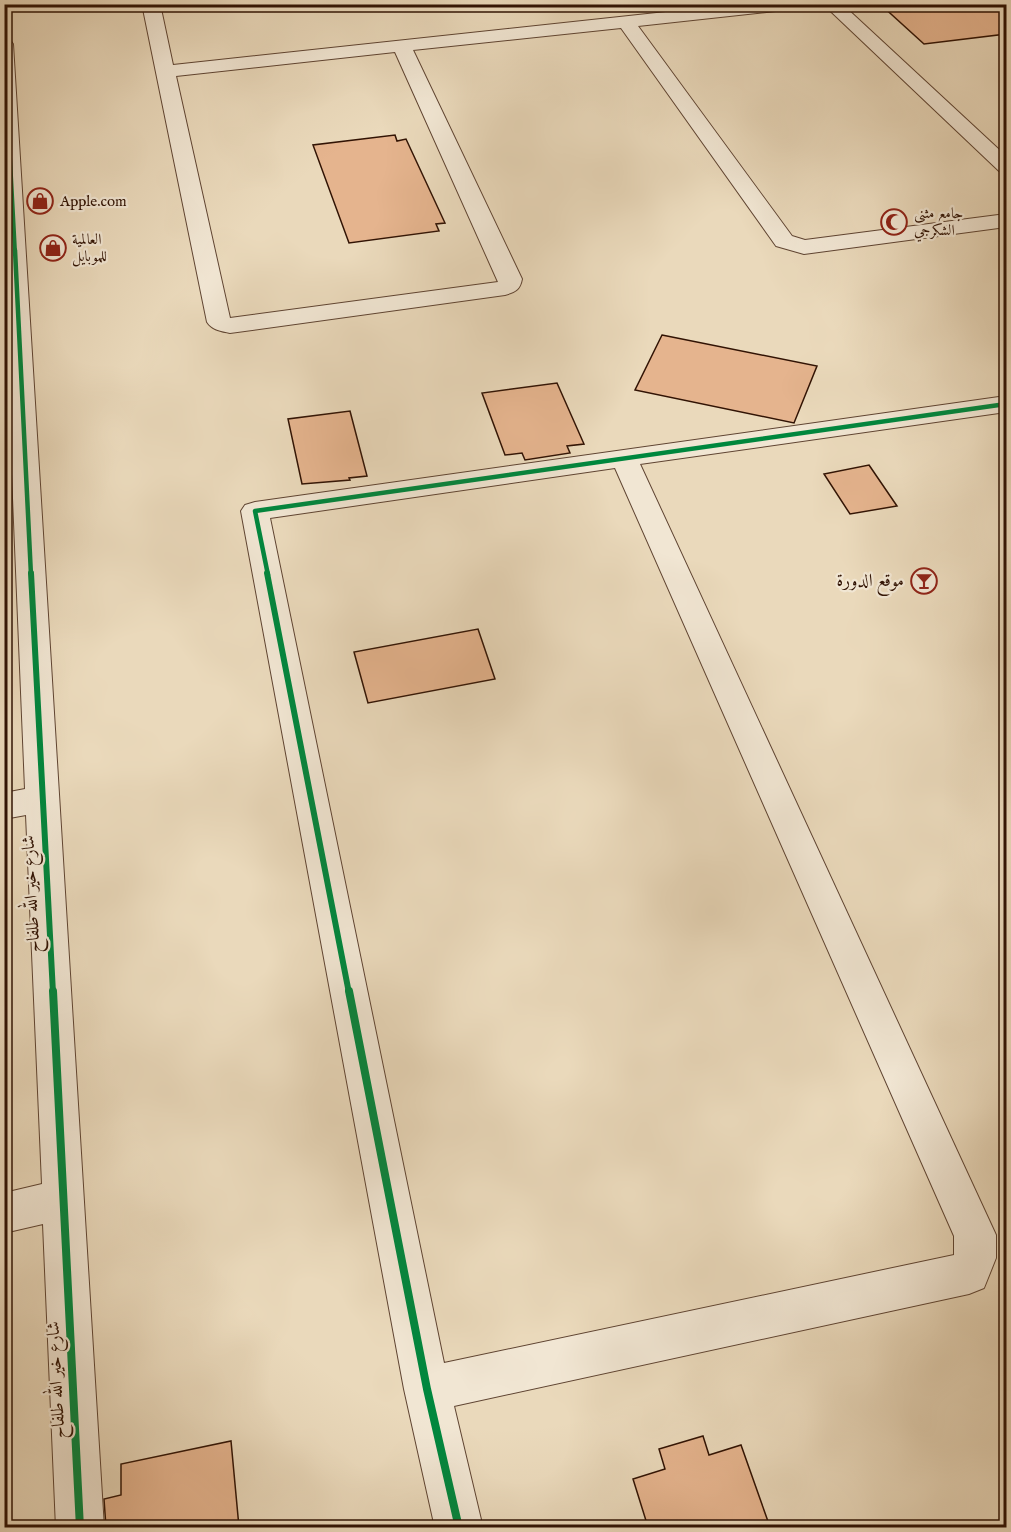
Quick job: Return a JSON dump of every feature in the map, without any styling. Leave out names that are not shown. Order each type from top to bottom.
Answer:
[{"type":"street","points":[[151,4],[219,322],[230,326],[505,288],[511,282],[402,47]]},
{"type":"street","points":[[166,71],[794,4]]},
{"type":"street","points":[[831,4],[1006,167]]},
{"type":"street","points":[[627,23],[784,241],[804,247],[1006,220]]},
{"type":"street","name":"شارع خير الله طلفاح","points":[[5,65],[8,187],[80,1527]]},
{"type":"street","points":[[459,1527],[427,1389],[255,511],[1006,404]]},
{"type":"street","points":[[427,1389],[969,1273],[975,1258],[975,1235],[623,457]]},
{"type":"street","points":[[4,806],[42,799]]},
{"type":"street","points":[[4,1213],[62,1200]]},
{"type":"building","points":[[880,4],[1006,4],[1006,34],[924,44]]},
{"type":"building","points":[[395,135],[397,141],[406,139],[445,223],[436,224],[439,231],[349,243],[313,145]]},
{"type":"building","points":[[662,335],[817,366],[794,423],[635,390]]},
{"type":"building","points":[[557,383],[584,444],[567,446],[570,453],[525,460],[522,453],[505,455],[482,393]]},
{"type":"building","points":[[350,411],[367,476],[349,478],[350,480],[302,484],[288,419]]},
{"type":"building","points":[[869,465],[897,506],[850,514],[824,474]]},
{"type":"building","points":[[478,629],[495,679],[368,703],[354,652]]},
{"type":"building","points":[[703,1436],[709,1455],[741,1445],[770,1527],[648,1527],[633,1479],[665,1469],[659,1449]]},
{"type":"building","points":[[231,1441],[239,1527],[106,1527],[104,1499],[121,1495],[121,1464]]},
{"type":"cycle path","points":[[4,44],[80,1528]]},
{"type":"cycle path","points":[[459,1528],[427,1389],[255,511],[1006,404]]},
{"type":"place","name":"Apple.com","points":[[40,201]]},
{"type":"place","name":"جامع مثنى الشكرجي","points":[[894,222]]},
{"type":"place","name":"العالمية للموبايل","points":[[53,248]]},
{"type":"place","name":"موقع الدورة","points":[[924,581]]}]
